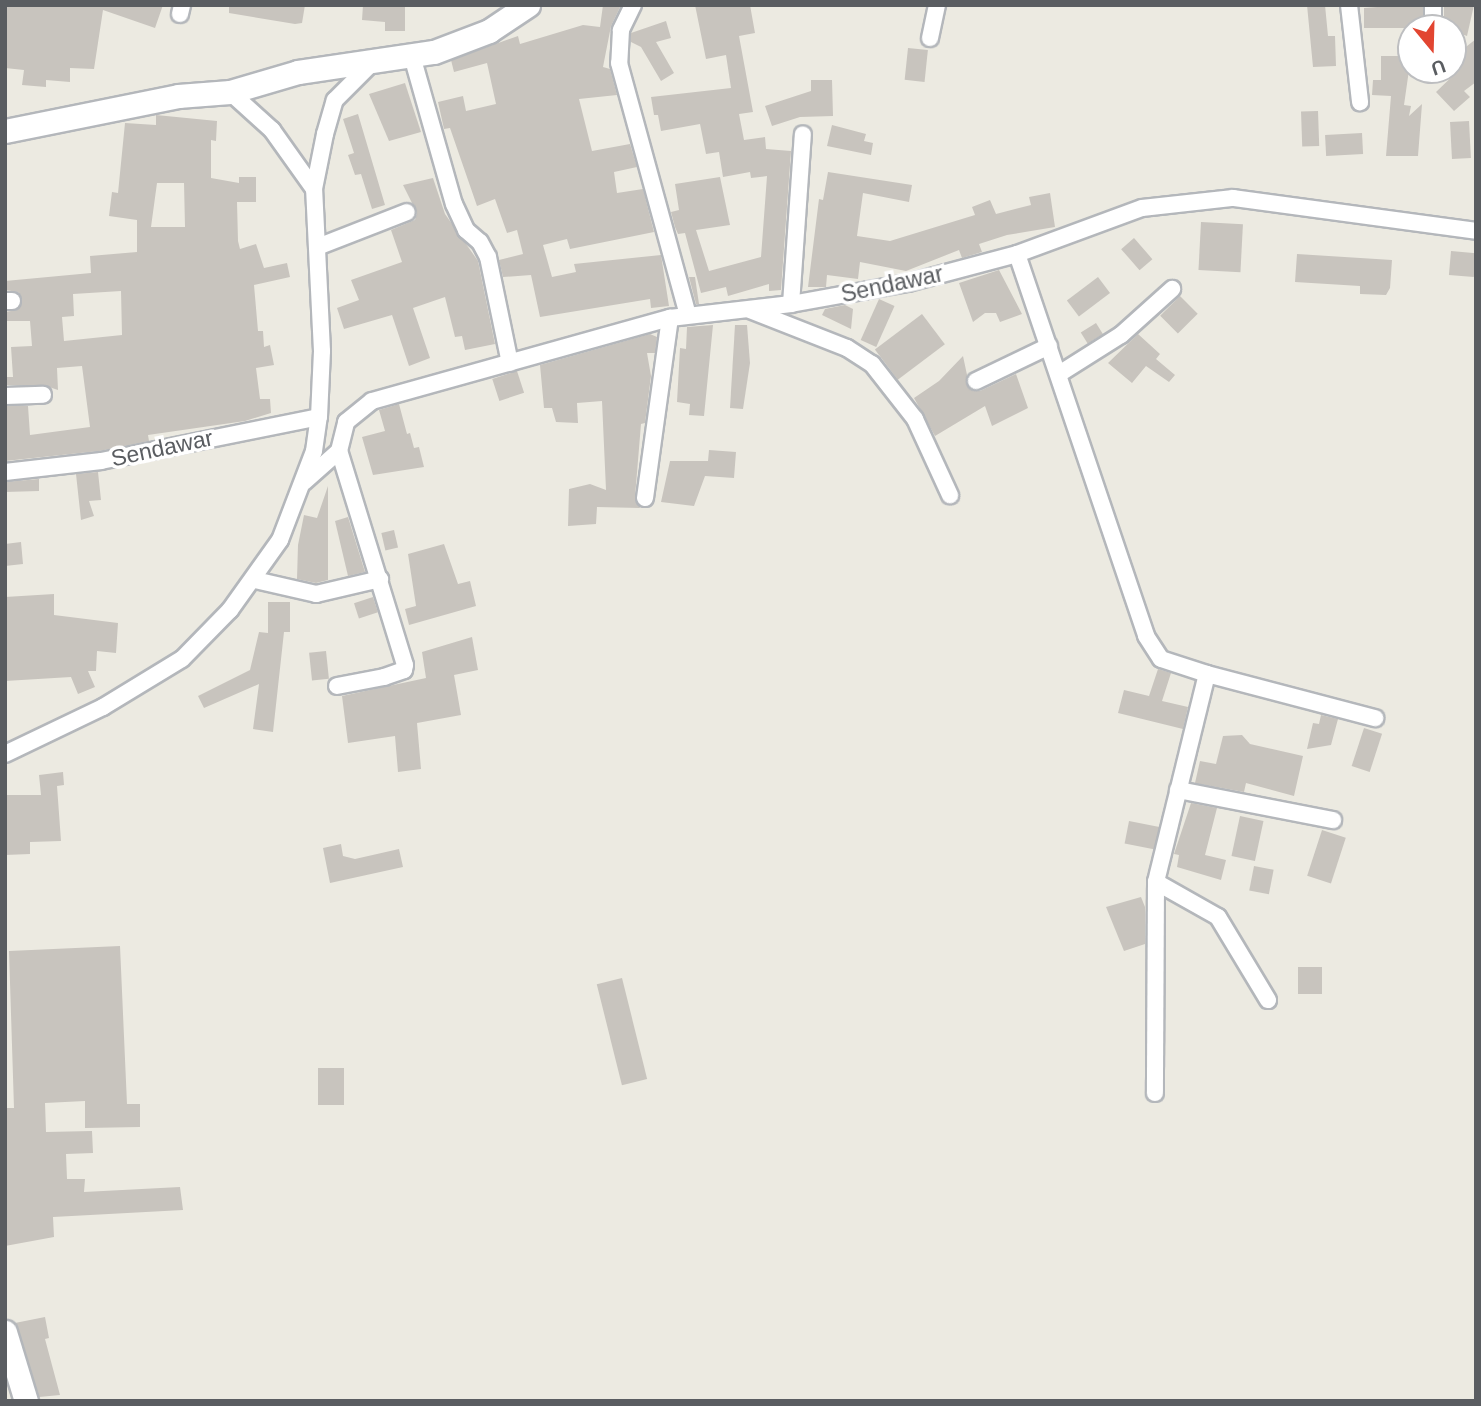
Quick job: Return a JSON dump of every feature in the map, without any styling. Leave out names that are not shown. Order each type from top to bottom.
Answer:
[{"type":"main road","points":[[5,131],[178,96],[230,92],[298,72],[412,56],[489,31],[528,5]]},
{"type":"main road","points":[[5,1332],[26,1401]]},
{"type":"street","points":[[634,5],[621,30],[619,63],[688,315]]},
{"type":"street","points":[[930,38],[937,5]]},
{"type":"street","points":[[1349,5],[1360,102]]},
{"type":"street","points":[[412,56],[454,204],[466,230],[478,239],[488,257],[510,363]]},
{"type":"street","points":[[5,754],[103,707],[182,659],[255,580],[280,540],[303,483],[318,417],[320,246],[314,189],[335,100],[373,62]]},
{"type":"street","points":[[230,92],[272,130],[314,189]]},
{"type":"street","points":[[791,304],[803,134]]},
{"type":"street","name":"Sendawar","points":[[339,451],[346,422],[372,401],[670,318],[791,304],[908,283],[1017,254],[1142,208],[1233,198],[1476,231]]},
{"type":"street","points":[[320,246],[407,212]]},
{"type":"street","points":[[1017,254],[1146,636],[1161,659],[1375,719]]},
{"type":"street","points":[[1059,374],[1121,335],[1172,289]]},
{"type":"street","points":[[748,309],[848,348],[872,364],[915,419],[950,495]]},
{"type":"street","points":[[645,498],[670,318]]},
{"type":"street","points":[[976,381],[1049,346]]},
{"type":"street","points":[[5,396],[43,395]]},
{"type":"street","name":"Sendawar","points":[[5,472],[101,461],[318,417]]},
{"type":"street","points":[[303,483],[339,451],[380,579],[404,670],[337,686]]},
{"type":"street","points":[[255,580],[316,594],[380,579]]},
{"type":"street","points":[[1155,1093],[1156,882],[1207,674]]},
{"type":"street","points":[[1178,790],[1333,820]]},
{"type":"street","points":[[1156,882],[1218,916],[1268,1000]]},
{"type":"building","points":[[5,5],[163,5],[155,28],[103,10],[94,69],[70,68],[70,82],[46,80],[46,87],[22,85],[24,70],[5,68]]},
{"type":"building","points":[[229,5],[305,5],[302,23],[295,24],[229,13]]},
{"type":"building","points":[[363,5],[405,5],[405,31],[385,31],[385,22],[362,20]]},
{"type":"building","points":[[603,5],[621,5],[611,26],[603,67],[610,69],[617,95],[579,99],[592,151],[630,144],[637,167],[614,172],[617,193],[643,189],[654,232],[570,249],[567,239],[543,245],[552,277],[576,272],[574,264],[661,255],[669,306],[651,308],[650,299],[540,317],[531,275],[503,277],[499,260],[523,254],[517,230],[507,233],[495,199],[477,206],[450,128],[444,129],[438,102],[463,96],[466,111],[496,104],[487,63],[454,72],[451,60],[518,36],[520,44],[583,25],[600,27]]},
{"type":"building","points":[[695,5],[750,5],[755,33],[739,36],[753,112],[739,114],[744,140],[765,137],[766,149],[791,151],[781,290],[769,291],[769,284],[728,296],[726,287],[701,293],[685,233],[678,234],[675,227],[671,212],[679,210],[675,184],[720,177],[730,225],[696,230],[709,271],[761,257],[767,176],[751,178],[750,172],[723,177],[719,152],[706,154],[700,124],[661,131],[658,115],[654,115],[651,97],[731,88],[726,55],[706,59]]},
{"type":"building","points":[[1307,5],[1325,5],[1328,36],[1335,36],[1336,66],[1313,67]]},
{"type":"building","points":[[1423,5],[1423,14],[1397,14],[1397,28],[1364,28],[1364,8]]},
{"type":"building","points":[[1444,5],[1474,5],[1467,36],[1467,14],[1444,14]]},
{"type":"building","points":[[666,21],[671,38],[656,42],[674,73],[661,81],[641,47],[631,42],[631,33]]},
{"type":"building","points":[[1476,39],[1476,82],[1464,91],[1470,97],[1454,111],[1436,92],[1444,84],[1467,84],[1467,46]]},
{"type":"building","points":[[908,48],[928,50],[925,82],[905,80]]},
{"type":"building","points":[[1381,56],[1397,56],[1397,84],[1407,84],[1404,105],[1411,106],[1409,116],[1422,104],[1418,156],[1386,156],[1391,96],[1372,95],[1373,80],[1381,80]]},
{"type":"building","points":[[811,80],[832,80],[833,116],[800,117],[772,126],[765,106],[811,91]]},
{"type":"building","points":[[405,83],[421,132],[389,141],[369,94]]},
{"type":"building","points":[[1318,111],[1319,146],[1302,147],[1301,112]]},
{"type":"building","points":[[358,114],[385,205],[372,209],[361,174],[355,175],[348,155],[354,153],[343,119]]},
{"type":"building","points":[[156,115],[217,121],[216,141],[211,140],[211,178],[239,183],[239,177],[256,177],[256,202],[237,202],[240,249],[256,244],[264,268],[287,263],[290,277],[254,285],[258,331],[263,331],[264,347],[270,345],[274,365],[256,368],[260,399],[270,399],[271,413],[245,421],[148,435],[149,441],[99,451],[5,461],[5,406],[28,406],[30,435],[90,427],[82,366],[57,368],[58,390],[43,385],[5,385],[5,377],[13,377],[11,347],[32,346],[30,321],[5,321],[5,312],[17,310],[22,302],[18,292],[5,290],[5,281],[91,273],[90,256],[137,252],[137,220],[109,216],[112,192],[118,193],[125,123],[156,125]],"holes":[[[157,183],[184,183],[185,227],[151,227]],[[121,291],[122,335],[64,341],[62,317],[74,316],[73,294]]]},
{"type":"building","points":[[1469,121],[1471,158],[1452,159],[1450,122]]},
{"type":"building","points":[[832,125],[866,134],[864,141],[873,143],[871,155],[827,146]]},
{"type":"building","points":[[1362,133],[1363,154],[1326,156],[1325,135]]},
{"type":"building","points":[[828,172],[912,185],[909,202],[863,193],[857,236],[890,241],[975,215],[972,207],[990,200],[996,214],[1031,205],[1029,197],[1050,193],[1055,227],[1007,235],[979,244],[982,252],[962,258],[959,250],[906,271],[860,262],[858,279],[827,275],[826,287],[808,287],[819,199],[823,200]]},
{"type":"building","points":[[433,178],[445,214],[478,261],[495,344],[465,350],[462,336],[455,337],[445,297],[413,308],[430,358],[409,366],[392,315],[344,329],[337,308],[359,300],[351,280],[402,262],[391,230],[415,220],[417,213],[403,185]]},
{"type":"building","points":[[1201,222],[1243,224],[1240,272],[1198,270]]},
{"type":"building","points":[[1134,238],[1152,259],[1140,270],[1121,249]]},
{"type":"building","points":[[1451,251],[1476,253],[1474,277],[1449,275]]},
{"type":"building","points":[[1297,254],[1392,260],[1390,288],[1386,295],[1360,294],[1360,286],[1295,282]]},
{"type":"building","points":[[999,270],[1022,314],[1000,322],[996,313],[985,313],[973,322],[959,283]]},
{"type":"building","points":[[689,277],[695,277],[699,304],[696,304]]},
{"type":"building","points":[[1098,277],[1110,293],[1079,316],[1067,300]]},
{"type":"building","points":[[1180,296],[1198,314],[1178,333],[1160,316]]},
{"type":"building","points":[[879,299],[895,306],[876,347],[861,340]]},
{"type":"building","points":[[845,305],[853,309],[851,329],[822,315],[825,309]]},
{"type":"building","points":[[922,314],[945,344],[898,380],[875,350]]},
{"type":"building","points":[[1096,323],[1103,334],[1088,344],[1081,333]]},
{"type":"building","points":[[713,325],[704,416],[689,415],[690,404],[677,402],[680,348],[686,349],[687,327]]},
{"type":"building","points":[[735,325],[747,325],[750,363],[743,409],[730,408]]},
{"type":"building","points":[[650,334],[657,337],[655,353],[647,353],[651,376],[645,423],[641,424],[635,497],[640,508],[597,507],[596,524],[568,526],[569,489],[590,484],[606,490],[602,401],[577,403],[578,423],[556,422],[552,408],[544,408],[540,365]]},
{"type":"building","points":[[1138,334],[1160,354],[1156,359],[1175,375],[1169,382],[1146,366],[1132,383],[1108,363]]},
{"type":"building","points":[[963,356],[970,389],[980,391],[1016,374],[1028,408],[992,426],[985,406],[935,436],[914,398],[939,381]]},
{"type":"building","points":[[517,371],[524,393],[499,401],[492,379]]},
{"type":"building","points":[[399,404],[407,434],[410,433],[414,448],[419,447],[424,467],[373,475],[362,437],[385,431],[379,410]]},
{"type":"building","points":[[709,450],[736,452],[734,478],[705,476],[694,506],[661,502],[670,461],[708,461]]},
{"type":"building","points":[[98,472],[101,500],[89,501],[94,516],[81,520],[76,474]]},
{"type":"building","points":[[39,479],[39,491],[5,492],[5,482]]},
{"type":"building","points":[[328,486],[328,580],[316,583],[297,579],[298,545],[304,515],[317,518]]},
{"type":"building","points":[[348,517],[365,572],[348,576],[335,521]]},
{"type":"building","points":[[394,530],[398,548],[385,550],[381,533]]},
{"type":"building","points":[[21,542],[23,564],[5,566],[5,544]]},
{"type":"building","points":[[444,544],[458,584],[470,581],[476,606],[409,625],[405,609],[416,606],[408,554]]},
{"type":"building","points":[[54,594],[54,615],[118,623],[116,653],[97,651],[96,671],[88,671],[95,687],[78,694],[71,677],[5,681],[5,597]]},
{"type":"building","points":[[373,597],[378,612],[359,618],[354,603]]},
{"type":"building","points":[[268,602],[290,602],[290,632],[284,632],[273,732],[253,729],[259,684],[204,708],[198,696],[250,670],[259,632],[268,633]]},
{"type":"building","points":[[472,637],[478,670],[454,675],[461,715],[417,723],[421,769],[398,772],[395,736],[348,743],[342,696],[426,678],[422,652]]},
{"type":"building","points":[[326,651],[329,679],[312,681],[309,653]]},
{"type":"building","points":[[1158,669],[1171,673],[1162,701],[1188,707],[1183,729],[1118,713],[1124,690],[1149,696]]},
{"type":"building","points":[[1321,715],[1338,719],[1331,745],[1307,749],[1313,723],[1319,724]]},
{"type":"building","points":[[1364,728],[1382,734],[1370,772],[1352,766]]},
{"type":"building","points":[[1242,735],[1250,744],[1303,756],[1294,796],[1246,783],[1244,792],[1195,783],[1200,761],[1216,764],[1223,736]]},
{"type":"building","points":[[63,772],[64,785],[57,786],[61,841],[30,842],[30,854],[5,855],[5,795],[41,795],[39,775]]},
{"type":"building","points":[[1191,803],[1217,808],[1205,855],[1226,860],[1221,880],[1177,867],[1179,855],[1174,854]]},
{"type":"building","points":[[1240,816],[1263,821],[1255,861],[1231,856]]},
{"type":"building","points":[[1129,821],[1159,827],[1155,849],[1125,844]]},
{"type":"building","points":[[1322,830],[1346,838],[1331,883],[1307,876]]},
{"type":"building","points":[[341,844],[343,856],[355,859],[399,849],[403,867],[330,883],[323,848]]},
{"type":"building","points":[[1254,866],[1274,870],[1269,894],[1249,891]]},
{"type":"building","points":[[1141,897],[1145,907],[1145,944],[1124,951],[1106,907]]},
{"type":"building","points":[[120,946],[127,1104],[140,1104],[140,1127],[85,1128],[85,1101],[45,1103],[46,1132],[92,1131],[93,1153],[66,1154],[67,1179],[85,1179],[84,1192],[180,1187],[183,1210],[53,1217],[54,1237],[5,1246],[5,1108],[14,1108],[9,951]]},
{"type":"building","points":[[1298,967],[1322,967],[1322,994],[1298,994]]},
{"type":"building","points":[[622,978],[647,1079],[622,1085],[597,984]]},
{"type":"building","points":[[318,1068],[344,1068],[344,1105],[318,1105]]},
{"type":"building","points":[[45,1317],[49,1338],[45,1339],[60,1395],[39,1397],[15,1323]]}]
